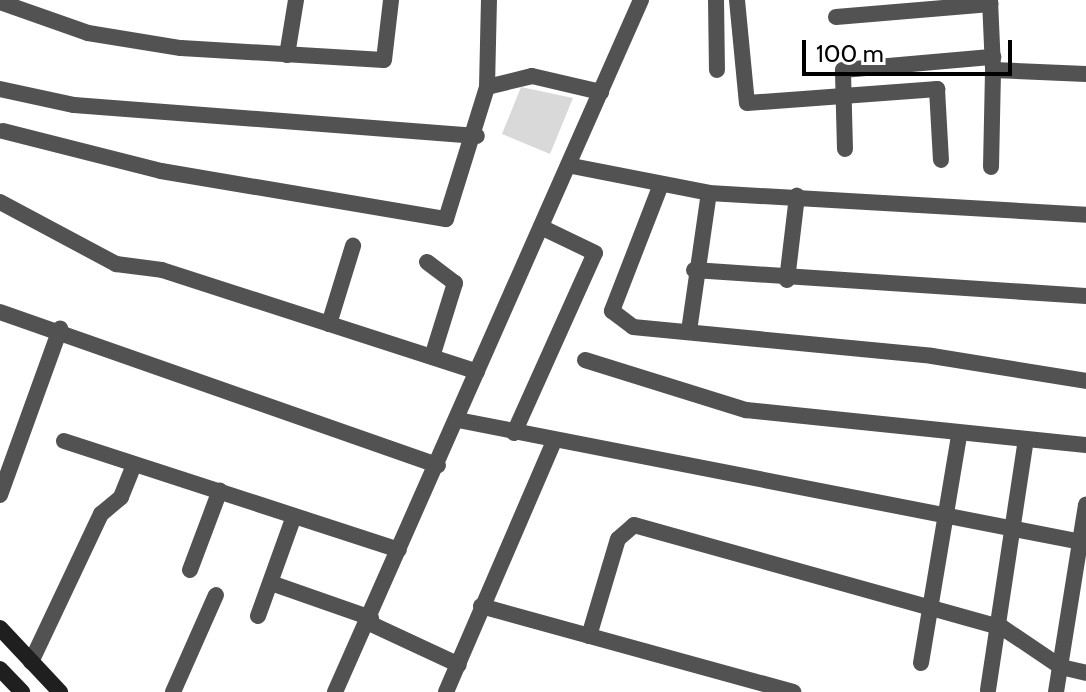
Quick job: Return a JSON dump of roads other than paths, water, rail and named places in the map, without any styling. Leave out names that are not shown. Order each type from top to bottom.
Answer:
[{"type":"main road","points":[[0,628],[60,692]]},
{"type":"main road","points":[[0,669],[22,692]]},
{"type":"street","points":[[287,55],[296,0]]},
{"type":"street","points":[[0,2],[88,33],[287,55],[384,60],[391,0]]},
{"type":"street","points":[[3,131],[161,171],[446,219],[477,136],[487,87],[489,0]]},
{"type":"street","points":[[335,692],[370,621],[541,227],[572,166],[641,0]]},
{"type":"street","points":[[716,0],[717,70]]},
{"type":"street","points":[[737,0],[747,103],[937,89],[941,160]]},
{"type":"street","points":[[836,17],[990,2],[993,63],[991,167]]},
{"type":"street","points":[[845,149],[843,70],[993,63],[1086,74]]},
{"type":"street","points":[[487,87],[532,76],[601,92]]},
{"type":"street","points":[[0,89],[74,105],[477,136]]},
{"type":"street","points":[[572,166],[660,187],[709,193],[1086,215]]},
{"type":"street","points":[[660,187],[612,311],[633,327],[932,356],[1086,381]]},
{"type":"street","points":[[689,331],[694,270],[709,193]]},
{"type":"street","points":[[787,280],[797,196]]},
{"type":"street","points":[[0,202],[116,264],[162,270],[477,372]]},
{"type":"street","points":[[514,433],[595,253],[541,227]]},
{"type":"street","points":[[329,324],[353,246]]},
{"type":"street","points":[[427,262],[455,283],[432,357]]},
{"type":"street","points":[[694,270],[787,280],[1086,296]]},
{"type":"street","points":[[0,312],[60,329],[438,465]]},
{"type":"street","points":[[0,495],[60,329]]},
{"type":"street","points":[[585,360],[746,410],[959,436],[1086,445]]},
{"type":"street","points":[[458,420],[553,443],[1084,543]]},
{"type":"street","points":[[921,663],[935,608],[959,436]]},
{"type":"street","points":[[988,690],[1003,628],[1026,440]]},
{"type":"street","points":[[64,441],[399,550]]},
{"type":"street","points":[[446,692],[553,443]]},
{"type":"street","points":[[31,662],[101,514],[121,497],[134,464]]},
{"type":"street","points":[[190,570],[220,490]]},
{"type":"street","points":[[1056,692],[1081,580],[1086,504]]},
{"type":"street","points":[[258,616],[294,516]]},
{"type":"street","points":[[589,636],[618,539],[634,525],[1003,628],[1061,667],[1086,673]]},
{"type":"street","points":[[271,583],[370,621],[459,665]]},
{"type":"street","points":[[173,692],[216,595]]},
{"type":"street","points":[[481,606],[793,692]]}]
